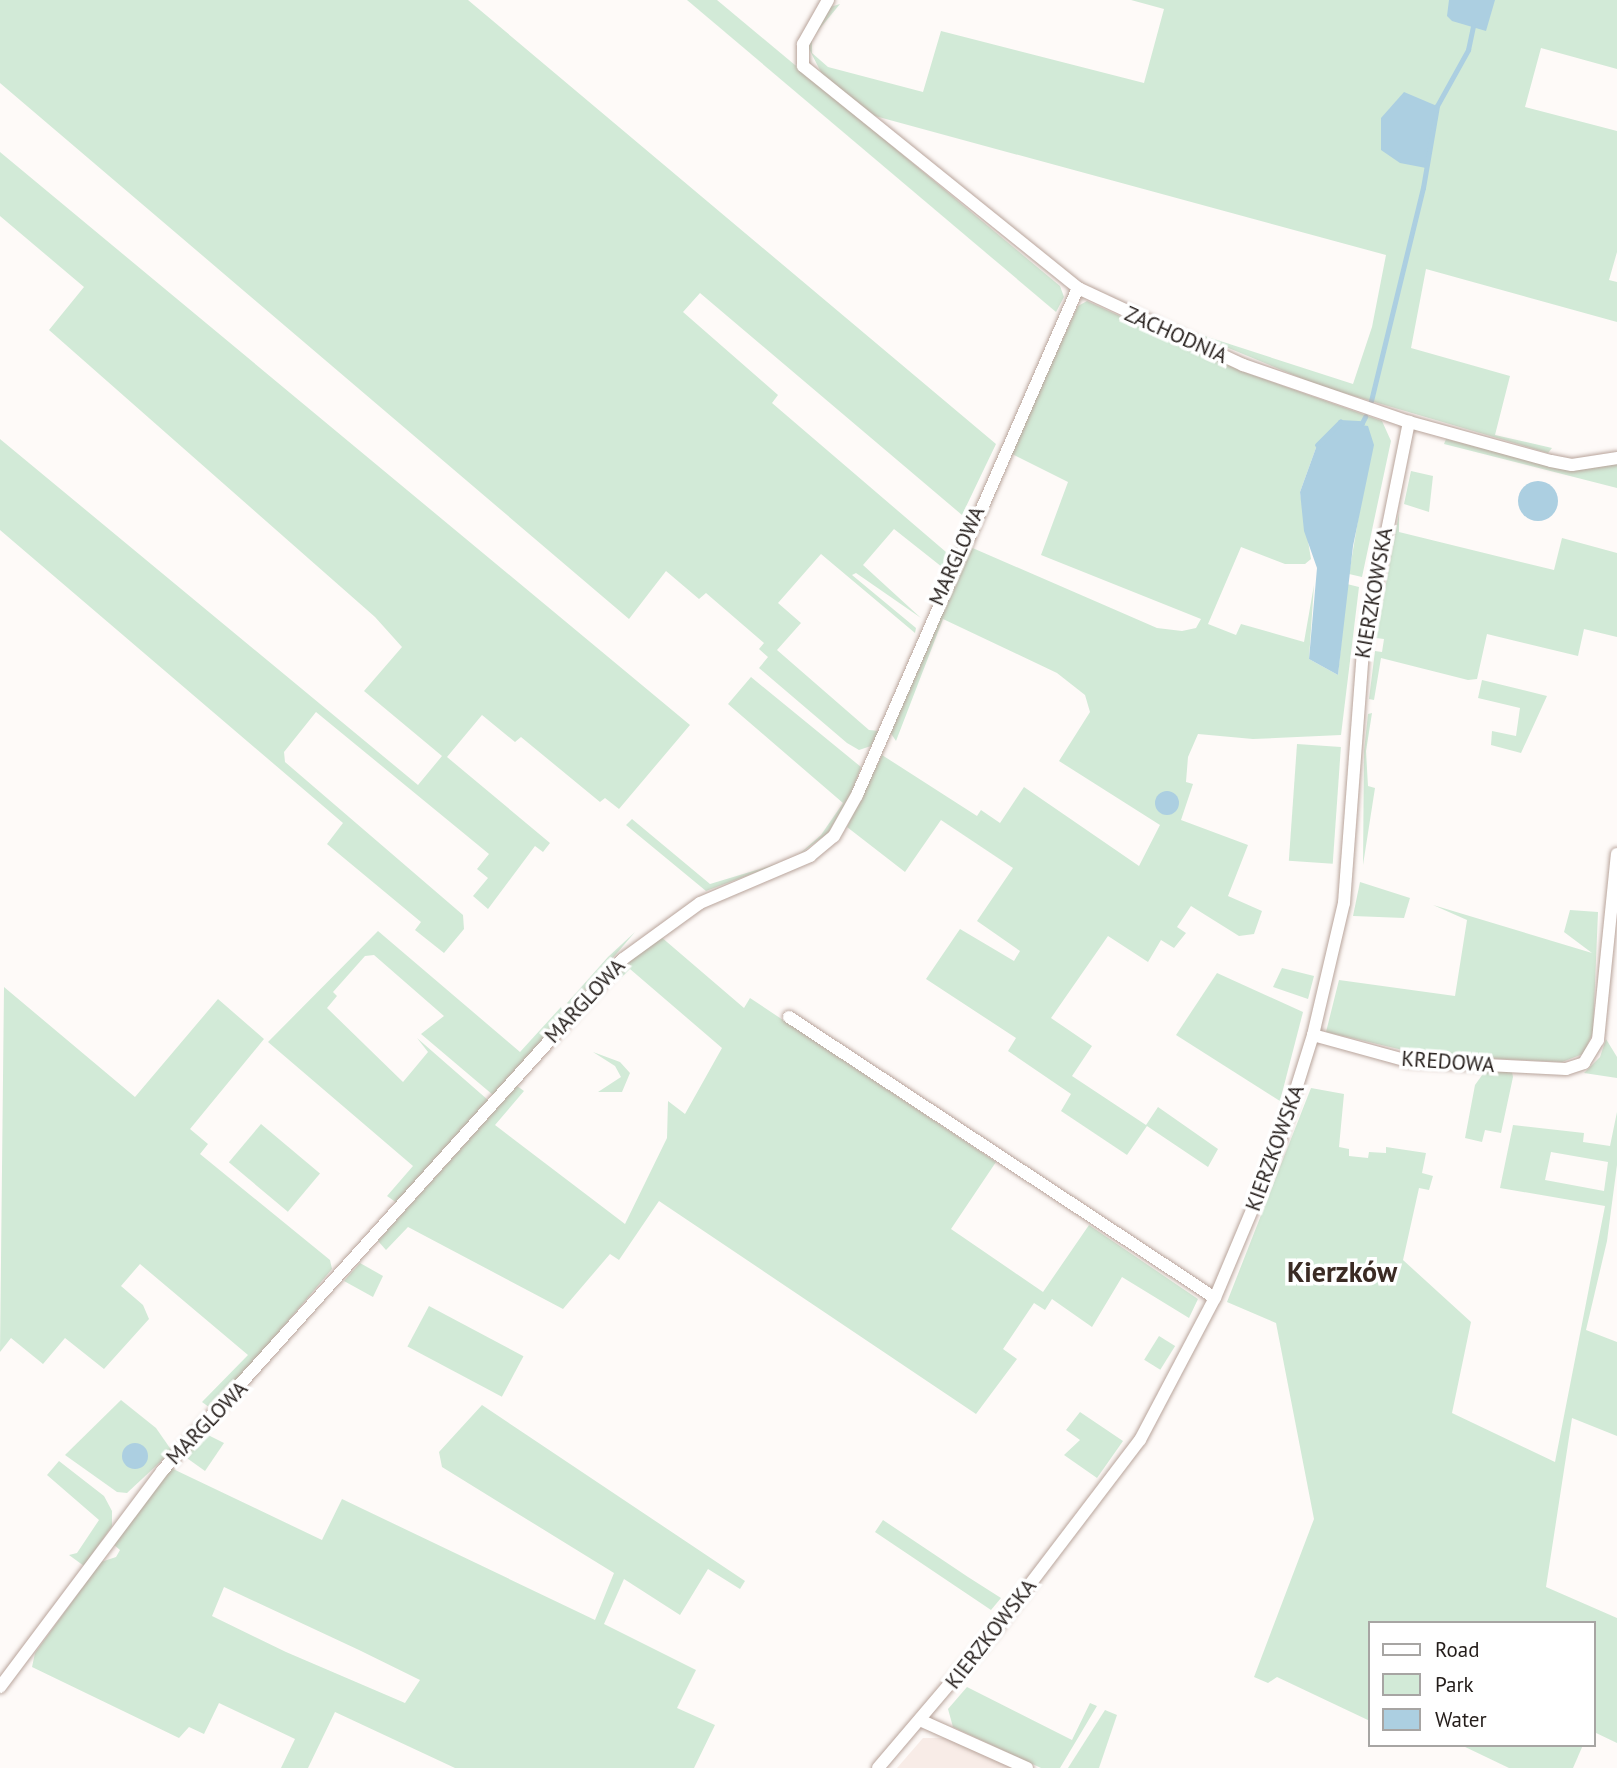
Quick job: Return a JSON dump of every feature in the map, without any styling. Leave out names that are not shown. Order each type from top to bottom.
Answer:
[{"type":"street","name":"ZACHODNIA","points":[[828,0],[803,44],[803,66],[1078,288],[1243,365],[1409,422],[1572,465],[1617,458]]},
{"type":"street","name":"MARGLOWA","points":[[0,1687],[156,1478],[623,959],[701,903],[810,856],[834,836],[857,795],[1078,288]]},
{"type":"street","name":"KIERZKOWSKA","points":[[878,1768],[922,1721],[1132,1452],[1214,1298],[1276,1153],[1313,1035],[1348,876],[1353,740],[1373,584],[1409,422]]},
{"type":"street","name":"KREDOWA","points":[[1313,1035],[1408,1061],[1566,1069],[1584,1063],[1598,1040],[1617,853]]},
{"type":"street","points":[[789,1017],[1214,1298]]},
{"type":"street","points":[[922,1721],[1027,1768]]},
{"type":"shaded area","points":[[923,1738],[949,1738],[1013,1768],[897,1768]]},
{"type":"green space","points":[[0,0],[468,0],[996,444],[962,515],[700,293],[683,312],[778,395],[772,403],[946,552],[942,567],[894,529],[863,565],[921,618],[856,573],[852,575],[916,628],[915,633],[821,554],[778,603],[801,623],[777,650],[869,730],[879,731],[871,746],[859,750],[847,743],[759,668],[768,657],[759,649],[764,643],[706,593],[699,599],[666,571],[629,619],[0,83]]},
{"type":"green space","points":[[687,0],[717,0],[1060,286],[1064,297],[1056,312]]},
{"type":"green space","points":[[1131,0],[1617,0],[1617,69],[1541,48],[1525,107],[1617,131],[1617,252],[1609,280],[1617,282],[1617,322],[1426,269],[1411,348],[1510,376],[1495,435],[1552,448],[1548,453],[1320,386],[1180,328],[1353,384],[1372,327],[1386,255],[875,116],[823,76],[808,47],[809,38],[827,8],[840,4],[812,38],[812,53],[828,67],[923,92],[941,31],[1144,83],[1164,9]]},
{"type":"green space","points":[[0,152],[690,725],[619,809],[605,798],[600,802],[521,737],[515,742],[482,715],[447,757],[550,843],[543,852],[535,846],[488,909],[473,896],[488,878],[477,869],[489,854],[316,712],[284,752],[285,762],[463,915],[464,929],[444,953],[415,930],[421,922],[327,844],[343,823],[0,530],[0,439],[418,785],[442,756],[364,691],[402,647],[375,617],[49,330],[84,287],[0,216]]},
{"type":"green space","points":[[1087,301],[1241,371],[1382,421],[1391,441],[1362,577],[1349,574],[1361,502],[1317,445],[1300,492],[1311,559],[1305,564],[1285,564],[1241,547],[1208,624],[1236,635],[1241,624],[1304,642],[1314,585],[1309,659],[1338,675],[1347,584],[1359,587],[1341,735],[1253,739],[1198,734],[1188,757],[1186,782],[1193,784],[1181,820],[1248,845],[1228,896],[1262,911],[1254,934],[1239,936],[1191,906],[1177,927],[1186,933],[1174,948],[1161,940],[1148,962],[1108,936],[1051,1018],[1092,1046],[1072,1076],[1146,1125],[1158,1107],[1218,1149],[1208,1167],[1147,1126],[1127,1155],[1061,1111],[1071,1094],[1008,1051],[1016,1038],[926,979],[960,929],[1014,961],[1020,951],[977,921],[1013,868],[941,820],[905,872],[847,827],[882,755],[977,816],[981,810],[1000,823],[1024,787],[1139,866],[1160,825],[1059,761],[1090,712],[1085,695],[1057,673],[943,619],[896,741],[890,732],[968,546],[1157,628],[1182,631],[1196,628],[1201,619],[1041,555],[1068,482],[1010,453],[1078,306]]},
{"type":"green space","points":[[1446,439],[1567,470],[1617,464],[1617,488],[1444,444]]},
{"type":"green space","points":[[1411,471],[1433,476],[1429,512],[1404,504]]},
{"type":"green space","points":[[1399,513],[1399,532],[1554,570],[1562,538],[1617,553],[1617,637],[1584,629],[1578,656],[1487,634],[1477,679],[1468,680],[1381,658],[1374,700],[1369,699],[1375,651],[1382,652],[1384,639],[1376,638]]},
{"type":"green space","points":[[751,677],[861,767],[851,794],[828,833],[797,856],[821,835],[843,803],[728,704]]},
{"type":"green space","points":[[1482,680],[1547,696],[1521,753],[1491,745],[1492,731],[1516,736],[1520,708],[1478,698]]},
{"type":"green space","points":[[1372,713],[1366,751],[1368,786],[1375,788],[1363,865],[1364,751],[1368,714]]},
{"type":"green space","points":[[1297,744],[1341,747],[1333,864],[1289,861]]},
{"type":"green space","points":[[632,819],[710,884],[786,861],[706,891],[626,825]]},
{"type":"green space","points":[[1360,882],[1410,898],[1404,918],[1353,916]]},
{"type":"green space","points":[[1433,905],[1592,953],[1564,932],[1570,910],[1598,912],[1593,1033],[1583,1054],[1562,1062],[1424,1055],[1326,1032],[1339,980],[1455,996],[1467,920]]},
{"type":"green space","points":[[378,931],[520,1052],[561,1007],[564,1015],[493,1095],[421,1034],[444,1016],[374,955],[365,956],[333,992],[337,996],[327,1008],[403,1082],[428,1052],[417,1038],[488,1100],[397,1203],[387,1196],[413,1166],[268,1042]]},
{"type":"green space","points":[[635,932],[571,1007],[567,1003],[608,957]]},
{"type":"green space","points":[[660,936],[744,1008],[750,998],[996,1162],[951,1229],[1043,1292],[1089,1225],[1198,1299],[1189,1318],[1122,1277],[1092,1327],[1052,1299],[1045,1310],[1034,1303],[1003,1349],[1017,1359],[976,1414],[659,1201],[619,1260],[610,1254],[563,1309],[408,1227],[386,1250],[378,1241],[517,1086],[524,1091],[495,1125],[625,1224],[667,1138],[668,1101],[685,1114],[722,1048],[630,969],[622,977],[618,972]]},
{"type":"green space","points":[[1282,968],[1314,976],[1308,999],[1273,987]]},
{"type":"green space","points":[[1217,973],[1303,1012],[1280,1101],[1176,1035]]},
{"type":"green space","points":[[4,987],[135,1097],[218,999],[264,1039],[190,1129],[208,1144],[200,1154],[330,1260],[332,1269],[213,1410],[202,1402],[248,1355],[140,1264],[121,1286],[143,1305],[149,1319],[104,1369],[65,1338],[43,1364],[11,1338],[0,1352]]},
{"type":"green space","points":[[1606,1039],[1617,1057],[1617,1078],[1584,1073],[1600,1057]]},
{"type":"green space","points":[[593,1052],[620,1062],[630,1073],[622,1092],[598,1092],[621,1077],[615,1066]]},
{"type":"green space","points":[[1485,1071],[1512,1072],[1513,1077],[1501,1133],[1485,1130],[1482,1142],[1465,1138],[1475,1085]]},
{"type":"green space","points":[[1311,1088],[1344,1094],[1339,1147],[1349,1149],[1349,1156],[1368,1158],[1369,1152],[1386,1153],[1386,1147],[1426,1153],[1422,1173],[1433,1176],[1429,1190],[1419,1188],[1403,1260],[1471,1322],[1452,1413],[1555,1462],[1605,1206],[1500,1188],[1513,1125],[1584,1133],[1583,1142],[1610,1146],[1617,1112],[1617,1165],[1607,1241],[1586,1330],[1617,1342],[1617,1436],[1572,1418],[1546,1587],[1617,1618],[1617,1743],[1596,1733],[1596,1621],[1368,1621],[1368,1720],[1277,1677],[1268,1683],[1254,1677],[1314,1519],[1276,1323],[1227,1302]],"holes":[[[1551,1152],[1608,1162],[1604,1191],[1545,1180]]]},
{"type":"green space","points":[[261,1124],[320,1173],[288,1212],[229,1162]]},
{"type":"green space","points":[[360,1263],[383,1276],[373,1297],[344,1281]]},
{"type":"green space","points":[[429,1306],[523,1356],[502,1397],[407,1347]]},
{"type":"green space","points":[[1159,1336],[1175,1346],[1160,1370],[1144,1360]]},
{"type":"green space","points":[[121,1400],[156,1428],[172,1451],[127,1493],[117,1492],[65,1455]]},
{"type":"green space","points":[[482,1405],[745,1581],[740,1589],[708,1569],[680,1615],[624,1579],[604,1624],[696,1670],[677,1708],[715,1725],[694,1768],[455,1768],[335,1712],[308,1768],[281,1768],[295,1739],[219,1703],[204,1734],[189,1727],[179,1738],[32,1667],[35,1653],[101,1562],[116,1557],[120,1550],[113,1544],[171,1468],[322,1540],[342,1499],[595,1620],[614,1573],[442,1467],[439,1452]],"holes":[[[224,1587],[420,1680],[405,1703],[286,1652],[212,1616]]]},
{"type":"green space","points":[[1080,1412],[1123,1441],[1097,1478],[1064,1455],[1080,1440],[1066,1430]]},
{"type":"green space","points":[[206,1434],[224,1443],[205,1471],[184,1456]]},
{"type":"green space","points":[[59,1461],[104,1496],[112,1511],[112,1526],[84,1566],[69,1555],[77,1553],[99,1520],[47,1475]]},
{"type":"green space","points":[[883,1520],[1001,1598],[991,1610],[875,1532]]},
{"type":"green space","points":[[967,1687],[1072,1740],[1090,1703],[1097,1706],[1060,1768],[1041,1768],[953,1727],[948,1709]]},
{"type":"green space","points":[[1105,1710],[1117,1715],[1099,1768],[1068,1768]]},
{"type":"green space","points":[[1465,1747],[1582,1747],[1573,1768],[1509,1768]]},
{"type":"water","points":[[1449,0],[1495,0],[1486,31],[1452,21],[1447,16]]},
{"type":"water","points":[[1404,92],[1437,106],[1426,168],[1400,163],[1381,150],[1381,118]]},
{"type":"water","points":[[1340,422],[1368,426],[1374,445],[1353,546],[1338,675],[1309,659],[1317,568],[1304,531],[1300,492],[1317,445]]},
{"type":"water","points":[[1538,481],[1552,487],[1558,501],[1552,515],[1538,521],[1524,515],[1518,501],[1524,487]]},
{"type":"water","points":[[1167,791],[1176,794],[1179,803],[1176,812],[1167,815],[1158,812],[1155,803],[1158,794]]},
{"type":"water","points":[[135,1443],[144,1447],[148,1456],[144,1465],[135,1469],[126,1465],[122,1456],[126,1447]]},
{"type":"waterway","points":[[1371,401],[1423,188],[1437,106],[1468,50],[1473,27]]},
{"type":"waterway","points":[[1317,445],[1340,422],[1362,423],[1365,417]]},
{"type":"district","name":"Kierzków","points":[[1342,1272]]}]
